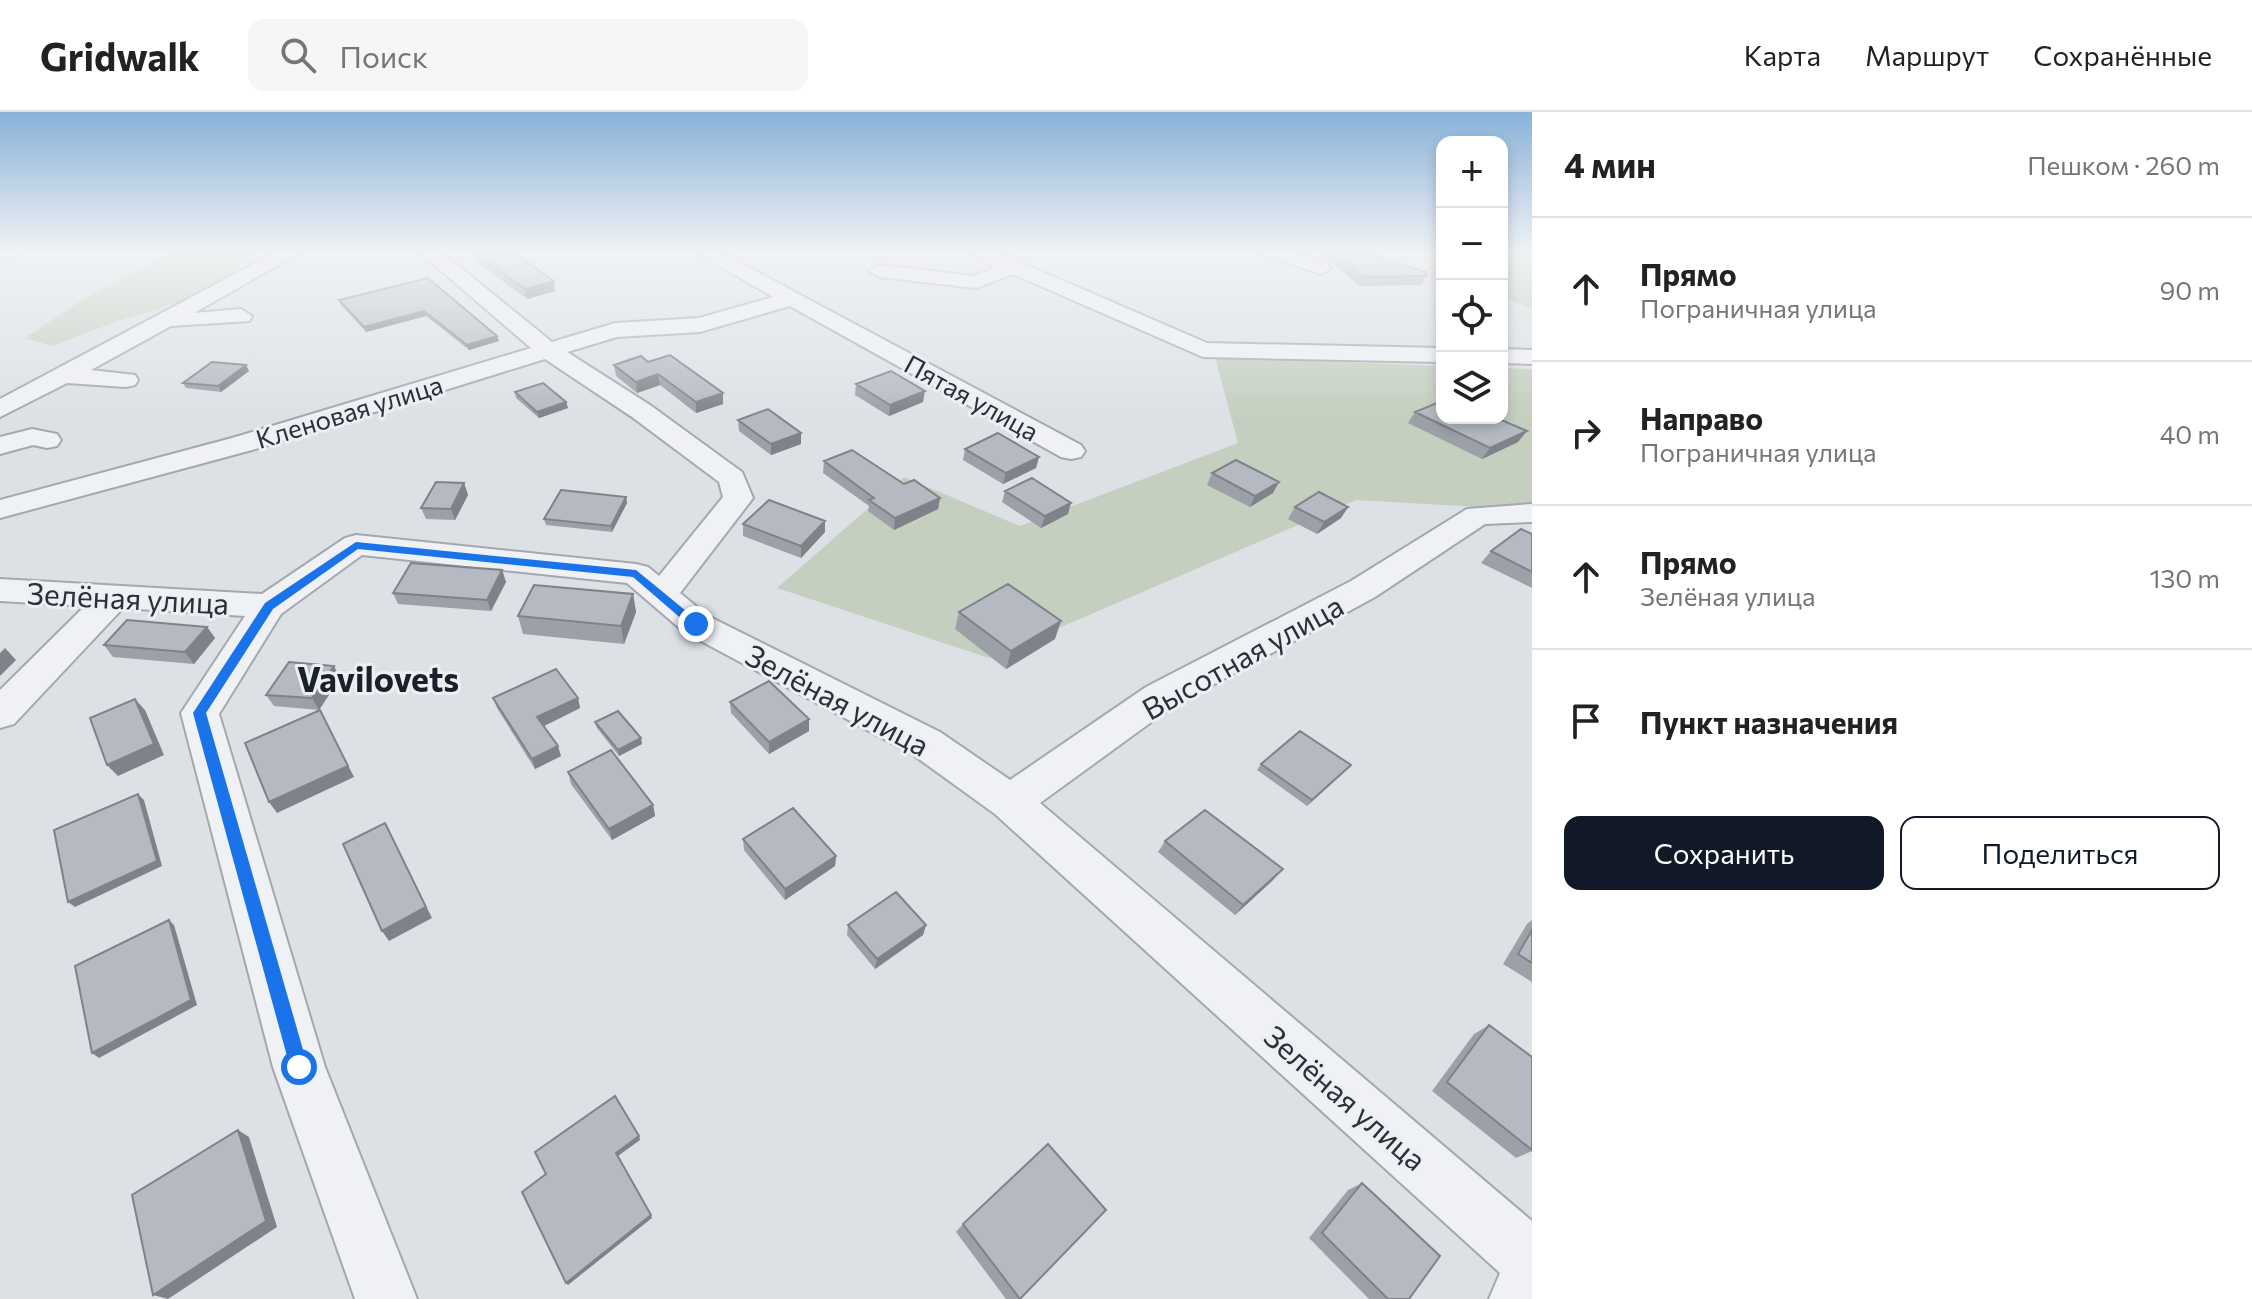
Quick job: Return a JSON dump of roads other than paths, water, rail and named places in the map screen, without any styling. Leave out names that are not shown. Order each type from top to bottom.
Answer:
[{"type":"street","points":[[0,409],[193,306]]},
{"type":"street","points":[[495,306],[548,350],[641,411],[732,478],[738,498],[661,595]]},
{"type":"street","name":"Кленовая улица","points":[[0,509],[242,444],[615,330],[700,325],[766,306]]},
{"type":"street","name":"Пятая улица","points":[[806,306],[1071,451]]},
{"type":"street","points":[[1104,306],[1203,350],[1436,355]]},
{"type":"street","points":[[167,321],[241,316]]},
{"type":"street","points":[[1508,356],[1532,357]]},
{"type":"street","points":[[62,375],[126,380]]},
{"type":"street","points":[[0,446],[32,437],[47,440]]},
{"type":"street","name":"Высотная улица","points":[[1010,802],[1159,697],[1363,589],[1478,515],[1532,513]]},
{"type":"street","name":"Зелёная улица","points":[[0,590],[269,606],[356,545],[636,574],[696,624],[926,743],[1010,802],[1532,1261]]},
{"type":"street","points":[[0,714],[115,596]]},
{"type":"street","points":[[269,606],[200,713],[299,1067],[386,1299]]},
{"type":"street","points":[[1520,1299],[1532,1279]]},
{"type":"district","name":"Vavilovets","points":[[378,678]]}]
